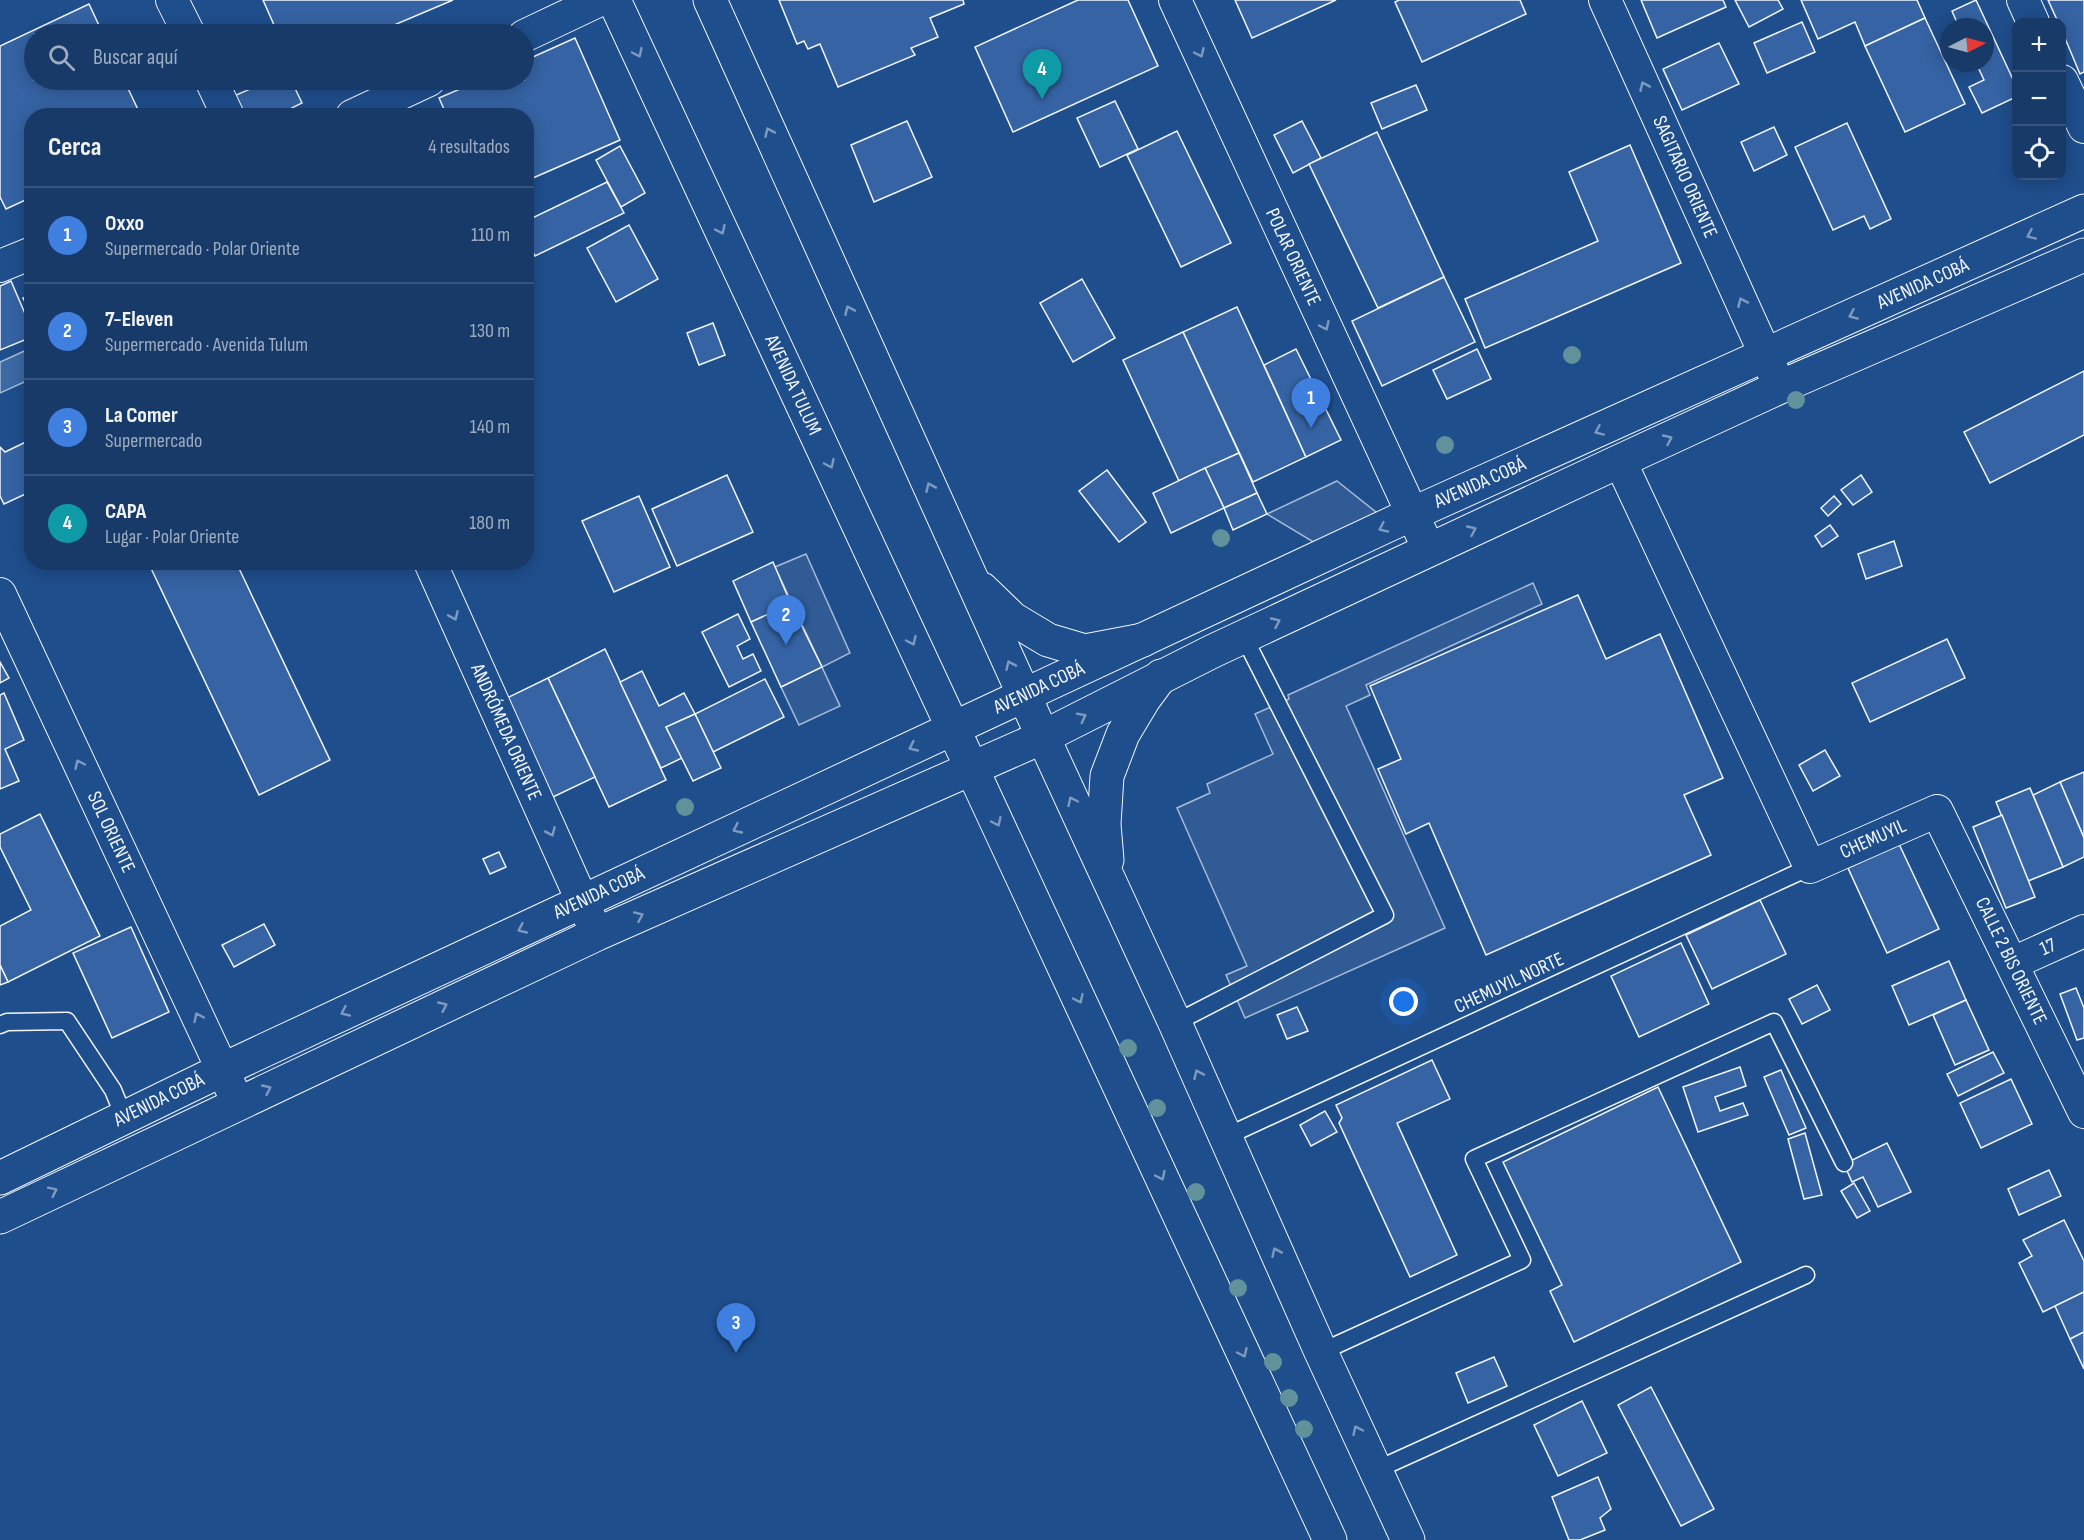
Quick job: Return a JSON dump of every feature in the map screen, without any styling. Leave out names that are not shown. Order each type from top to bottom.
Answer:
[{"type":"main road","name":"AVENIDA TULUM","points":[[614,0],[1330,1540]]},
{"type":"main road","points":[[710,0],[1023,695],[1175,1023],[1321,1352],[1408,1540]]},
{"type":"main road","name":"AVENIDA COBÁ","points":[[0,1178],[222,1070],[1412,514],[2084,211]]},
{"type":"main road","name":"AVENIDA COBÁ","points":[[0,1216],[597,934],[1043,737],[1161,676],[1620,460],[1780,387],[2084,255]]},
{"type":"main road","points":[[971,579],[1013,619],[1048,640],[1085,651],[1143,640]]},
{"type":"main road","points":[[1108,879],[1104,824],[1107,776],[1123,734],[1161,676]]},
{"type":"street","points":[[172,0],[184,24]]},
{"type":"street","points":[[534,31],[600,0]]},
{"type":"street","name":"POLAR ORIENTE","points":[[1175,0],[1429,550]]},
{"type":"street","name":"SAGITARIO ORIENTE","points":[[1605,0],[1780,387]]},
{"type":"street","points":[[2023,0],[2031,18]]},
{"type":"street","points":[[216,90],[224,108]]},
{"type":"street","points":[[369,108],[408,90]]},
{"type":"street","points":[[2066,91],[2084,127]]},
{"type":"street","points":[[0,266],[24,256]]},
{"type":"street","points":[[1620,460],[1810,867]]},
{"type":"street","name":"ANDRÓMEDA ORIENTE","points":[[434,570],[597,934]]},
{"type":"street","name":"SOL ORIENTE","points":[[0,594],[238,1103]]},
{"type":"street","name":"CHEMUYIL","points":[[1810,867],[1937,811]]},
{"type":"street","name":"CALLE 2 BIS ORIENTE","points":[[1937,811],[2084,1112]]},
{"type":"street","name":"17","points":[[2013,963],[2084,932]]},
{"type":"lane","points":[[1175,1023],[1385,915],[1244,637]]},
{"type":"lane","name":"CHEMUYIL NORTE","points":[[1225,1137],[1810,867]]},
{"type":"lane","points":[[0,1025],[7,1022],[67,1021],[113,1090],[124,1118]]},
{"type":"lane","points":[[1321,1352],[1522,1260],[1474,1159],[1774,1022],[1844,1163]]},
{"type":"lane","points":[[1376,1470],[1806,1275]]},
{"type":"shaded area","points":[[24,351],[24,382],[0,393],[0,362]]},
{"type":"shaded area","points":[[1337,481],[1391,524],[1330,552],[1267,514]]},
{"type":"shaded area","points":[[806,554],[850,653],[822,667],[775,567]]},
{"type":"shaded area","points":[[1533,583],[1542,604],[1366,685],[1370,695],[1346,706],[1445,928],[1245,1018],[1226,975],[1247,966],[1177,808],[1210,793],[1207,784],[1273,754],[1255,714],[1289,699],[1288,695]]},
{"type":"shaded area","points":[[822,667],[840,706],[799,725],[781,687]]},
{"type":"building","points":[[263,0],[453,0],[397,24],[274,24]]},
{"type":"building","points":[[779,0],[963,0],[964,4],[930,18],[938,37],[911,48],[915,55],[838,87],[820,44],[808,49],[804,41],[797,44]]},
{"type":"building","points":[[1078,0],[1128,0],[1158,66],[1013,132],[975,47]]},
{"type":"building","points":[[1235,0],[1336,0],[1252,38]]},
{"type":"building","points":[[1399,0],[1520,0],[1526,14],[1422,62],[1395,2]]},
{"type":"building","points":[[1641,0],[1723,0],[1726,7],[1657,38]]},
{"type":"building","points":[[1735,0],[1778,0],[1783,9],[1749,27]]},
{"type":"building","points":[[1801,0],[1917,0],[1925,18],[1865,46],[1855,22],[1818,39]]},
{"type":"building","points":[[1976,0],[1984,18],[1955,18],[1952,11]]},
{"type":"building","points":[[2048,0],[2084,0],[2084,72],[2080,74],[2066,41],[2066,18],[2056,18]]},
{"type":"building","points":[[89,4],[98,24],[47,24]]},
{"type":"building","points":[[1925,18],[1940,50],[1940,72],[1950,72],[1965,104],[1905,132],[1865,46]]},
{"type":"building","points":[[1802,22],[1815,52],[1767,73],[1754,43]]},
{"type":"building","points":[[24,35],[24,90],[129,90],[137,108],[24,108],[24,201],[6,209],[0,197],[0,46]]},
{"type":"building","points":[[575,38],[620,140],[534,178],[534,108],[443,108],[439,98],[458,90],[534,90],[534,56]]},
{"type":"building","points":[[1994,39],[2012,77],[2012,99],[1982,113],[1969,87],[1984,80],[1980,72],[1994,72]]},
{"type":"building","points":[[1719,43],[1739,84],[1682,110],[1663,69]]},
{"type":"building","points":[[1416,85],[1427,110],[1382,129],[1371,103]]},
{"type":"building","points":[[248,90],[296,90],[302,103],[292,108],[239,108],[234,96]]},
{"type":"building","points":[[1115,101],[1138,149],[1100,167],[1077,118]]},
{"type":"building","points":[[907,121],[932,177],[874,202],[851,145]]},
{"type":"building","points":[[1302,121],[1321,158],[1293,173],[1274,135]]},
{"type":"building","points":[[1847,123],[1891,219],[1870,229],[1864,216],[1833,230],[1795,147]]},
{"type":"building","points":[[1774,127],[1787,155],[1754,171],[1741,142]]},
{"type":"building","points":[[1177,131],[1231,243],[1181,267],[1127,155]]},
{"type":"building","points":[[1377,132],[1444,277],[1378,308],[1309,164]]},
{"type":"building","points":[[1630,145],[1681,263],[1485,348],[1465,299],[1598,241],[1569,172]]},
{"type":"building","points":[[620,146],[645,193],[621,207],[596,160]]},
{"type":"building","points":[[607,182],[624,213],[535,256],[534,217]]},
{"type":"building","points":[[629,225],[658,279],[616,302],[587,248]]},
{"type":"building","points":[[1444,277],[1475,342],[1382,386],[1352,321]]},
{"type":"building","points":[[1082,279],[1115,338],[1073,362],[1040,303]]},
{"type":"building","points":[[11,281],[24,311],[24,340],[0,350],[0,286]]},
{"type":"building","points":[[1237,307],[1306,457],[1253,482],[1183,332]]},
{"type":"building","points":[[713,323],[725,355],[699,365],[687,333]]},
{"type":"building","points":[[1183,332],[1239,453],[1179,481],[1123,360]]},
{"type":"building","points":[[1296,349],[1341,440],[1306,457],[1264,365]]},
{"type":"building","points":[[1477,349],[1491,379],[1447,399],[1433,370]]},
{"type":"building","points":[[2084,371],[2084,435],[1990,483],[1964,432]]},
{"type":"building","points":[[24,443],[24,495],[4,504],[0,496],[0,447],[5,452]]},
{"type":"building","points":[[1239,453],[1257,493],[1224,508],[1205,468]]},
{"type":"building","points":[[1205,468],[1224,508],[1171,533],[1153,493]]},
{"type":"building","points":[[1107,470],[1146,522],[1119,542],[1079,491]]},
{"type":"building","points":[[727,475],[753,532],[677,566],[652,509]]},
{"type":"building","points":[[1861,475],[1872,492],[1853,505],[1841,490]]},
{"type":"building","points":[[1257,493],[1267,514],[1233,530],[1224,508]]},
{"type":"building","points":[[639,496],[670,567],[614,592],[582,521]]},
{"type":"building","points":[[1834,496],[1841,504],[1828,516],[1821,508]]},
{"type":"building","points":[[1830,525],[1838,536],[1822,547],[1815,536]]},
{"type":"building","points":[[1894,541],[1902,566],[1866,579],[1858,554]]},
{"type":"building","points":[[773,562],[791,604],[751,622],[733,581]]},
{"type":"building","points":[[152,570],[240,570],[330,760],[259,795]]},
{"type":"building","points":[[1578,595],[1606,659],[1660,634],[1723,778],[1684,795],[1711,855],[1486,955],[1429,823],[1406,834],[1378,769],[1401,759],[1370,686]]},
{"type":"building","points":[[791,604],[822,667],[781,687],[751,622]]},
{"type":"building","points":[[738,614],[750,639],[737,646],[743,659],[753,654],[761,671],[729,687],[702,632]]},
{"type":"building","points":[[1947,639],[1965,678],[1870,722],[1852,683]]},
{"type":"building","points":[[605,649],[666,780],[609,807],[548,678]]},
{"type":"building","points":[[0,662],[9,678],[0,683]]},
{"type":"building","points":[[642,671],[659,706],[684,693],[695,714],[666,727],[682,758],[661,768],[620,682]]},
{"type":"building","points":[[548,678],[595,777],[553,797],[507,698]]},
{"type":"building","points":[[765,679],[784,717],[713,752],[695,714]]},
{"type":"building","points":[[4,693],[24,740],[5,749],[19,781],[0,789],[0,695]]},
{"type":"building","points":[[695,714],[721,768],[693,781],[666,727]]},
{"type":"building","points":[[1825,750],[1840,776],[1813,791],[1799,765]]},
{"type":"building","points":[[2084,772],[2084,838],[2060,782]]},
{"type":"building","points":[[2060,782],[2084,838],[2084,857],[2063,867],[2033,795]]},
{"type":"building","points":[[2030,788],[2063,867],[2028,881],[1996,802]]},
{"type":"building","points":[[40,814],[100,936],[8,982],[0,965],[0,926],[31,910],[0,847],[0,834]]},
{"type":"building","points":[[2002,815],[2035,897],[2006,908],[1973,827]]},
{"type":"building","points":[[1899,844],[1939,929],[1887,953],[1848,868]]},
{"type":"building","points":[[499,852],[506,867],[490,874],[483,859]]},
{"type":"building","points":[[1760,900],[1786,954],[1712,989],[1686,935]]},
{"type":"building","points":[[264,924],[275,945],[234,967],[222,945]]},
{"type":"building","points":[[131,927],[169,1012],[112,1038],[73,953]]},
{"type":"building","points":[[1681,943],[1709,1004],[1639,1037],[1611,976]]},
{"type":"building","points":[[1949,961],[1966,1000],[1909,1025],[1892,986]]},
{"type":"building","points":[[0,965],[8,982],[0,985]]},
{"type":"building","points":[[1817,985],[1830,1010],[1802,1024],[1789,999]]},
{"type":"building","points":[[2076,988],[2084,1008],[2084,1038],[2077,1040],[2060,994]]},
{"type":"building","points":[[1966,1000],[1989,1050],[1955,1065],[1933,1015]]},
{"type":"building","points":[[1297,1007],[1308,1031],[1287,1039],[1277,1015]]},
{"type":"building","points":[[1993,1052],[2004,1073],[1958,1096],[1947,1074]]},
{"type":"building","points":[[1432,1060],[1450,1099],[1397,1123],[1457,1255],[1410,1277],[1339,1123],[1342,1118],[1336,1105]]},
{"type":"building","points":[[1740,1067],[1746,1086],[1715,1097],[1720,1111],[1743,1103],[1748,1115],[1698,1132],[1683,1087]]},
{"type":"building","points":[[1781,1070],[1806,1128],[1789,1135],[1764,1077]]},
{"type":"building","points":[[2011,1079],[2032,1124],[1981,1148],[1960,1103]]},
{"type":"building","points":[[1658,1087],[1741,1262],[1574,1342],[1550,1291],[1562,1285],[1503,1162]]},
{"type":"building","points":[[1325,1111],[1337,1132],[1311,1146],[1300,1125]]},
{"type":"building","points":[[1805,1133],[1822,1195],[1804,1199],[1788,1139]]},
{"type":"building","points":[[1887,1143],[1911,1192],[1878,1207],[1863,1177],[1852,1182],[1844,1164]]},
{"type":"building","points":[[2049,1170],[2061,1196],[2019,1215],[2008,1189]]},
{"type":"building","points":[[1854,1183],[1870,1211],[1857,1218],[1841,1191]]},
{"type":"building","points":[[2064,1220],[2084,1261],[2084,1292],[2043,1312],[2019,1263],[2032,1256],[2023,1240]]},
{"type":"building","points":[[2084,1292],[2084,1332],[2070,1339],[2055,1306]]},
{"type":"building","points":[[2084,1332],[2084,1369],[2070,1339]]},
{"type":"building","points":[[1494,1357],[1507,1386],[1468,1403],[1456,1373]]},
{"type":"building","points":[[1651,1387],[1714,1509],[1681,1526],[1618,1405]]},
{"type":"building","points":[[1582,1401],[1607,1453],[1558,1476],[1534,1425]]},
{"type":"building","points":[[1598,1477],[1611,1509],[1600,1518],[1605,1530],[1580,1540],[1569,1540],[1552,1497]]},
{"type":"place","name":"CAPA","points":[[1042,99]]},
{"type":"place","name":"Oxxo","points":[[1311,428]]},
{"type":"place","name":"7-Eleven","points":[[786,645]]},
{"type":"place","name":"La Comer","points":[[736,1353]]}]
